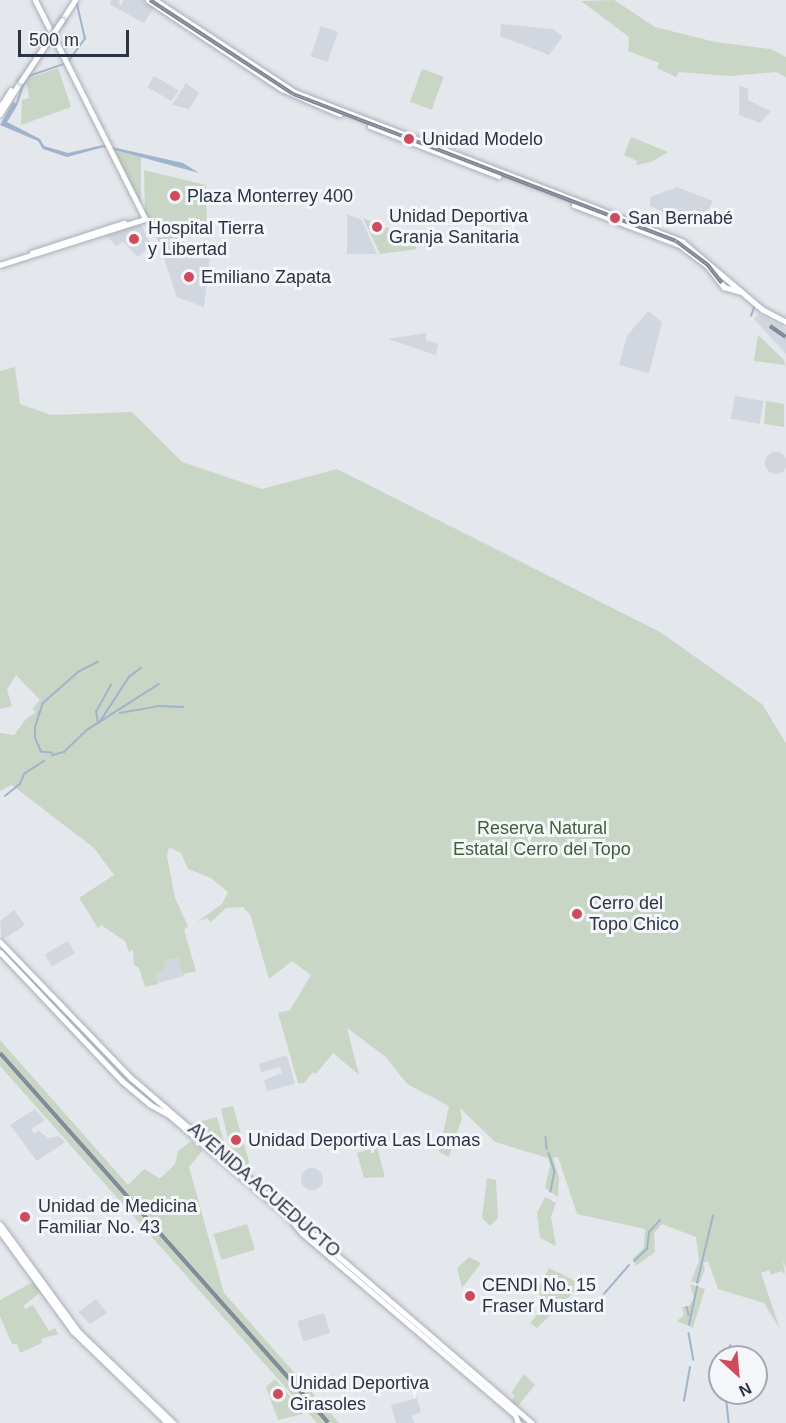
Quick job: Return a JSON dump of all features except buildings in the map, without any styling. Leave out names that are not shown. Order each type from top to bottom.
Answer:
[{"type":"main road","points":[[0,264],[143,218],[34,0]]},
{"type":"main road","points":[[0,106],[73,0]]},
{"type":"main road","points":[[148,0],[292,95],[673,241],[707,266],[726,288],[746,295]]},
{"type":"main road","points":[[155,0],[291,91],[675,238],[746,295],[786,322]]},
{"type":"main road","points":[[0,114],[20,79]]},
{"type":"main road","points":[[0,106],[3,98]]},
{"type":"main road","points":[[710,276],[717,278]]},
{"type":"main road","name":"AVENIDA ACUEDUCTO","points":[[2,944],[40,984],[89,1046],[149,1104],[167,1113],[430,1339],[441,1342],[479,1376],[518,1416]]},
{"type":"main road","name":"AVENIDA ACUEDUCTO","points":[[0,952],[35,989],[96,1042],[131,1078],[426,1329],[435,1347],[444,1353],[448,1361],[518,1416],[532,1423]]},
{"type":"main road","points":[[19,972],[25,968]]},
{"type":"main road","points":[[35,989],[40,984]]},
{"type":"main road","points":[[89,1046],[96,1042]]},
{"type":"main road","points":[[0,1224],[80,1332],[174,1423]]},
{"type":"main road","points":[[0,1231],[73,1332],[168,1423]]},
{"type":"main road","points":[[435,1347],[440,1346],[441,1342]]},
{"type":"main road","points":[[441,1342],[444,1353]]},
{"type":"main road","points":[[475,1381],[479,1376]]},
{"type":"shaded area","points":[[112,0],[119,0],[120,6],[124,0],[146,0],[155,6],[144,23],[109,4]]},
{"type":"shaded area","points":[[501,24],[552,29],[563,36],[549,55],[500,36]]},
{"type":"shaded area","points":[[321,26],[338,32],[328,62],[311,56]]},
{"type":"shaded area","points":[[154,76],[178,90],[172,101],[148,87]]},
{"type":"shaded area","points":[[186,83],[199,93],[189,109],[172,105]]},
{"type":"shaded area","points":[[739,85],[748,89],[748,100],[771,111],[760,123],[739,115]]},
{"type":"shaded area","points":[[677,187],[713,201],[699,226],[650,206],[650,197]]},
{"type":"shaded area","points":[[347,214],[362,220],[377,254],[347,254]]},
{"type":"shaded area","name":"Hospital Tierra y Libertad","points":[[140,222],[151,245],[138,257],[123,242],[116,246],[105,234]]},
{"type":"shaded area","name":"Emiliano Zapata","points":[[183,235],[188,258],[210,254],[204,307],[177,297],[158,241]]},
{"type":"shaded area","points":[[648,311],[662,322],[649,373],[619,365],[627,336]]},
{"type":"shaded area","points":[[759,314],[786,329],[786,354],[754,319]]},
{"type":"shaded area","points":[[426,333],[426,340],[438,344],[436,355],[388,339]]},
{"type":"shaded area","points":[[735,396],[764,401],[760,424],[731,419]]},
{"type":"shaded area","points":[[776,452],[784,455],[787,463],[784,471],[776,474],[768,471],[765,463],[768,455]]},
{"type":"shaded area","points":[[14,910],[25,925],[2,940],[0,921]]},
{"type":"shaded area","points":[[68,941],[75,953],[52,967],[45,954]]},
{"type":"shaded area","points":[[179,958],[184,976],[158,983],[155,972],[166,969],[164,961]]},
{"type":"shaded area","points":[[287,1055],[295,1084],[267,1091],[264,1080],[282,1073],[280,1067],[261,1072],[259,1064]]},
{"type":"shaded area","points":[[35,1109],[45,1120],[31,1129],[34,1134],[39,1131],[48,1138],[59,1136],[65,1142],[37,1161],[10,1125]]},
{"type":"shaded area","points":[[312,1168],[320,1171],[323,1179],[320,1187],[312,1190],[304,1187],[301,1179],[304,1171]]},
{"type":"shaded area","points":[[96,1299],[107,1313],[90,1324],[78,1312]]},
{"type":"shaded area","points":[[324,1313],[330,1333],[303,1341],[297,1321]]},
{"type":"shaded area","points":[[417,1398],[421,1412],[412,1416],[414,1423],[396,1423],[391,1405]]},
{"type":"green space","points":[[614,0],[655,27],[715,42],[771,49],[786,57],[786,77],[776,72],[730,76],[679,72],[676,77],[657,68],[659,63],[628,51],[629,37],[581,1]]},
{"type":"green space","points":[[58,68],[71,107],[21,125],[22,100],[29,98],[26,79]]},
{"type":"green space","points":[[422,69],[444,77],[432,110],[410,102]]},
{"type":"green space","points":[[631,137],[668,152],[651,162],[636,165],[637,161],[624,155]]},
{"type":"green space","points":[[111,149],[141,157],[141,210]]},
{"type":"green space","name":"Plaza Monterrey 400","points":[[144,170],[206,185],[207,230],[158,241],[145,211]]},
{"type":"green space","name":"Unidad Deportiva Granja Sanitaria","points":[[363,218],[410,237],[417,249],[380,254]]},
{"type":"green space","points":[[758,335],[784,360],[785,365],[754,361]]},
{"type":"green space","name":"Reserva Natural Estatal Cerro del Topo","points":[[15,367],[20,404],[51,415],[132,412],[182,462],[262,489],[337,469],[660,632],[762,704],[786,743],[786,1268],[783,1261],[785,1274],[781,1271],[771,1275],[769,1270],[761,1273],[780,1329],[764,1303],[718,1289],[708,1261],[703,1263],[705,1269],[699,1284],[691,1281],[699,1261],[696,1237],[662,1224],[654,1233],[655,1252],[636,1266],[633,1258],[644,1248],[645,1229],[577,1214],[558,1157],[553,1158],[559,1178],[558,1197],[545,1188],[550,1165],[548,1158],[495,1142],[460,1108],[462,1118],[449,1157],[439,1152],[449,1106],[407,1084],[386,1057],[347,1028],[359,1075],[333,1053],[316,1074],[313,1072],[304,1083],[298,1083],[278,1013],[290,1010],[311,975],[292,961],[269,979],[250,914],[243,907],[226,908],[211,922],[207,918],[197,922],[222,904],[228,892],[211,878],[188,869],[181,853],[169,847],[167,856],[175,898],[188,926],[184,930],[196,971],[183,974],[178,958],[164,961],[166,969],[155,973],[158,984],[145,987],[139,968],[134,965],[133,950],[129,952],[125,941],[101,925],[98,928],[79,898],[114,875],[94,848],[12,785],[0,791],[0,733],[14,735],[26,719],[36,712],[32,709],[40,700],[16,675],[7,690],[12,706],[0,709],[0,371]]},
{"type":"green space","points":[[766,401],[784,404],[784,427],[764,424]]},
{"type":"green space","points":[[0,1040],[128,1185],[144,1169],[159,1178],[163,1176],[175,1164],[178,1151],[191,1141],[203,1150],[189,1167],[224,1293],[339,1423],[317,1423],[0,1066]]},
{"type":"green space","name":"Unidad Deportiva Las Lomas","points":[[233,1106],[254,1179],[233,1161],[221,1109]]},
{"type":"green space","points":[[217,1117],[228,1156],[191,1124]]},
{"type":"green space","points":[[377,1147],[385,1177],[364,1178],[357,1153]]},
{"type":"green space","points":[[487,1178],[496,1180],[498,1218],[490,1226],[482,1218]]},
{"type":"green space","points":[[545,1197],[556,1203],[551,1217],[556,1246],[540,1238],[537,1213]]},
{"type":"green space","points":[[247,1224],[255,1250],[221,1260],[214,1234]]},
{"type":"green space","points":[[469,1257],[481,1263],[462,1288],[457,1268]]},
{"type":"green space","points":[[549,1268],[582,1284],[537,1328],[530,1323],[546,1304],[537,1291]]},
{"type":"green space","points":[[33,1282],[41,1292],[23,1306],[26,1309],[33,1305],[49,1331],[55,1328],[58,1334],[41,1339],[42,1343],[20,1353],[17,1344],[12,1344],[0,1316],[0,1300]]},
{"type":"green space","points":[[690,1284],[705,1289],[693,1328],[677,1321],[684,1315],[682,1307],[689,1306],[694,1298]]},
{"type":"green space","points":[[524,1374],[535,1385],[517,1407],[511,1401],[515,1396],[511,1393]]},
{"type":"green space","name":"Unidad Deportiva Girasoles","points":[[275,1379],[303,1414],[278,1420],[266,1387]]},
{"type":"water","points":[[13,102],[18,104],[7,122],[40,139],[44,146],[68,153],[103,145],[183,163],[199,173],[104,147],[67,157],[43,149],[38,141],[0,125]]},
{"type":"waterway","points":[[68,62],[85,39],[77,3]]},
{"type":"waterway","points":[[17,103],[26,77],[64,64]]},
{"type":"waterway","points":[[751,316],[755,305]]},
{"type":"waterway","points":[[52,753],[41,752],[35,738],[35,727],[43,703],[78,672],[98,662]]},
{"type":"waterway","points":[[99,723],[129,677],[141,668]]},
{"type":"waterway","points":[[52,755],[64,752],[87,730],[159,684]]},
{"type":"waterway","points":[[98,724],[96,712],[111,685]]},
{"type":"waterway","points":[[120,713],[158,706],[183,707]]},
{"type":"waterway","points":[[5,796],[20,784],[24,774],[44,761]]},
{"type":"waterway","points":[[546,1137],[547,1149]]},
{"type":"waterway","points":[[549,1153],[555,1171],[551,1192]]},
{"type":"waterway","points":[[697,1283],[713,1216]]},
{"type":"waterway","points":[[634,1261],[647,1249],[649,1232],[660,1220]]},
{"type":"waterway","points":[[604,1294],[629,1265]]},
{"type":"waterway","points":[[689,1325],[697,1287]]},
{"type":"waterway","points":[[687,1307],[689,1315]]},
{"type":"waterway","points":[[689,1333],[694,1360]]},
{"type":"waterway","points":[[684,1401],[690,1368]]},
{"type":"waterway","points":[[727,1405],[729,1423]]},
{"type":"railway","points":[[150,0],[293,94],[676,241],[707,264],[722,283]]},
{"type":"railway","points":[[770,326],[786,337]]},
{"type":"railway","points":[[0,1053],[328,1423]]},
{"type":"place","name":"Unidad Modelo","points":[[409,139]]},
{"type":"place","name":"Plaza Monterrey 400","points":[[175,196]]},
{"type":"place","name":"San Bernabé","points":[[615,218]]},
{"type":"place","name":"Unidad Deportiva Granja Sanitaria","points":[[377,227]]},
{"type":"place","name":"Hospital Tierra y Libertad","points":[[134,239]]},
{"type":"place","name":"Emiliano Zapata","points":[[189,277]]},
{"type":"place","name":"Cerro del Topo Chico","points":[[577,914]]},
{"type":"place","name":"Unidad Deportiva Las Lomas","points":[[236,1140]]},
{"type":"place","name":"Unidad de Medicina Familiar No. 43","points":[[25,1217]]},
{"type":"place","name":"CENDI No. 15 Fraser Mustard","points":[[470,1296]]},
{"type":"place","name":"Unidad Deportiva Girasoles","points":[[278,1394]]}]
